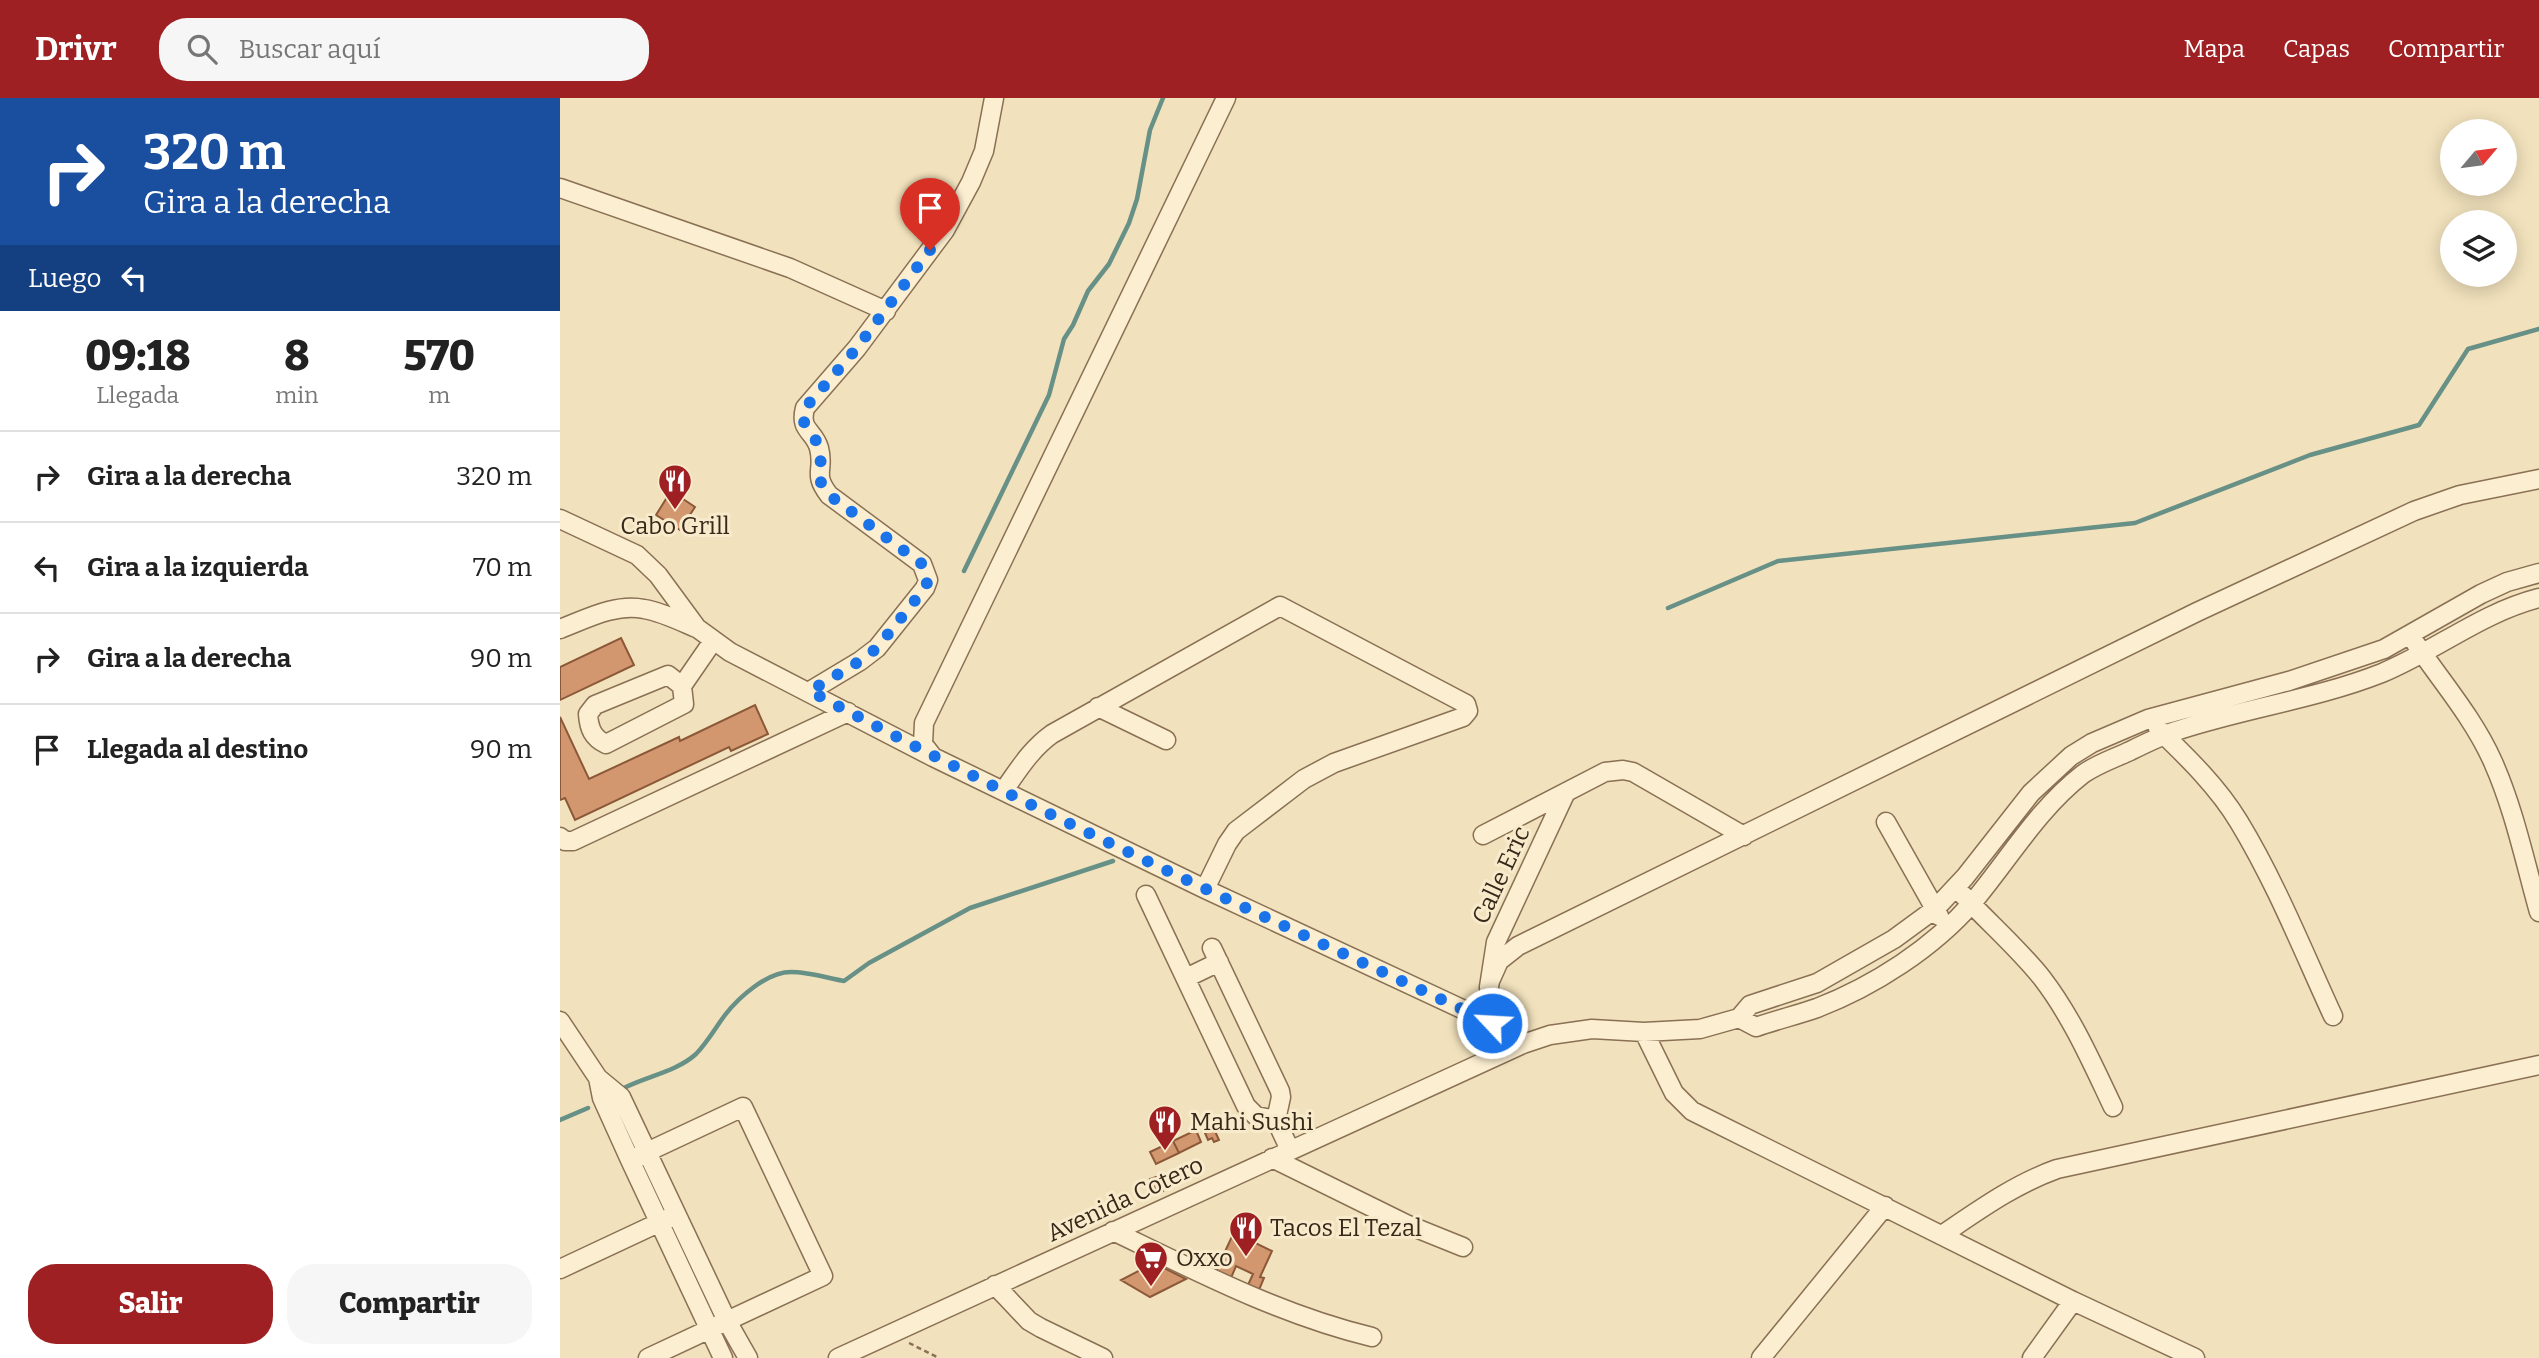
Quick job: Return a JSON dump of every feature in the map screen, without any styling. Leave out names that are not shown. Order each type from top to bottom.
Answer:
[{"type":"street","points":[[810,691],[877,648],[925,588],[928,580],[922,564],[824,489],[818,474],[821,459],[819,445],[805,428],[802,419],[805,408],[857,348],[945,230],[984,152],[994,98]]},
{"type":"street","points":[[933,757],[923,744],[924,723],[1226,98]]},
{"type":"street","points":[[560,188],[790,268],[886,310]]},
{"type":"street","points":[[1490,981],[1499,961],[1518,946],[2197,612],[2414,511],[2460,495],[2539,479]]},
{"type":"street","points":[[560,519],[637,555],[659,575],[697,628],[713,641],[933,757],[1492,1023],[1503,1034],[1509,1049]]},
{"type":"street","points":[[2539,573],[2507,582],[2481,594],[2384,649],[2334,667],[2148,719],[2092,743],[2071,756],[2031,793],[1956,888],[1935,909],[1894,939],[1818,983],[1749,1005],[1739,1018],[1756,1027],[1818,1007],[1869,982],[1911,957],[1971,904],[2045,810],[2072,783],[2092,768],[2165,735],[2342,687],[2382,673],[2423,654],[2491,614],[2539,598]]},
{"type":"street","points":[[1004,790],[1039,743],[1098,707],[1280,606],[1466,704],[1468,710],[1463,717],[1334,762],[1304,779],[1236,831],[1205,888]]},
{"type":"street","points":[[560,629],[625,607],[644,609],[697,628]]},
{"type":"street","points":[[2410,635],[2466,714],[2493,762],[2513,820],[2539,912]]},
{"type":"street","points":[[682,686],[668,675],[595,705],[588,714],[589,727],[597,740],[606,744],[684,704],[682,686],[713,641]]},
{"type":"street","points":[[1098,707],[1166,740]]},
{"type":"street","points":[[560,837],[565,841],[573,841],[848,712]]},
{"type":"street","points":[[2148,719],[2207,779],[2238,821],[2269,876],[2333,1016]]},
{"type":"street","points":[[1483,835],[1605,772],[1623,769],[1633,772],[1744,836]]},
{"type":"street","name":"Calle Eric","points":[[1492,1023],[1490,981],[1500,930],[1566,792]]},
{"type":"street","points":[[1886,822],[1947,928]]},
{"type":"street","points":[[1956,888],[2042,978],[2085,1048],[2113,1107]]},
{"type":"street","points":[[1146,895],[1247,1106],[1256,1116],[1276,1120]]},
{"type":"street","points":[[1186,978],[1215,955],[1280,1091],[1282,1097],[1276,1120],[1290,1150]]},
{"type":"street","name":"Avenida Cotero","points":[[838,1358],[1538,1038],[1564,1032],[1609,1029],[1644,1032],[1700,1029],[1739,1018]]},
{"type":"street","points":[[560,1021],[598,1078],[621,1097],[727,1321],[748,1358]]},
{"type":"street","points":[[1644,1032],[1674,1093],[1686,1107],[2073,1301],[2195,1358]]},
{"type":"street","points":[[1942,1235],[2012,1189],[2057,1169],[2539,1065]]},
{"type":"street","points":[[598,1078],[602,1098],[723,1358]]},
{"type":"street","points":[[630,1160],[743,1107],[823,1276],[648,1358]]},
{"type":"street","points":[[1272,1158],[1406,1224],[1462,1247]]},
{"type":"street","points":[[1761,1358],[1885,1206]]},
{"type":"street","points":[[560,1269],[677,1214]]},
{"type":"street","points":[[1113,1231],[1295,1314],[1373,1337]]},
{"type":"street","points":[[995,1285],[1029,1321],[1103,1358]]},
{"type":"street","points":[[2032,1358],[2073,1301]]},
{"type":"path","points":[[890,1334],[940,1358]]},
{"type":"building","name":"Cabo Grill","points":[[671,491],[695,507],[680,530],[656,515]]},
{"type":"building","points":[[621,638],[634,665],[560,700],[560,667]]},
{"type":"building","points":[[755,705],[768,734],[731,751],[729,747],[575,820],[565,798],[560,800],[560,717],[589,779],[679,737],[680,741]]},
{"type":"building","points":[[1214,1129],[1219,1140],[1214,1142],[1212,1138],[1208,1140],[1205,1133]]},
{"type":"building","points":[[1196,1130],[1201,1142],[1179,1153],[1173,1141]]},
{"type":"building","name":"Mahi Sushi","points":[[1173,1141],[1179,1153],[1156,1164],[1150,1152]]},
{"type":"building","points":[[1156,1177],[1163,1191],[1157,1194],[1150,1179]]},
{"type":"building","name":"Tacos El Tezal","points":[[1240,1219],[1251,1224],[1245,1238],[1272,1251],[1260,1277],[1264,1278],[1259,1290],[1248,1285],[1253,1274],[1236,1266],[1231,1278],[1216,1271]]},
{"type":"building","name":"Oxxo","points":[[1154,1263],[1186,1279],[1150,1297],[1121,1280]]},
{"type":"waterway","points":[[964,571],[1049,395],[1064,339],[1088,291],[1109,264],[1129,223],[1137,199],[1150,130],[1163,98]]},
{"type":"waterway","points":[[1668,608],[1778,561],[2135,523],[2310,455],[2419,425],[2468,349],[2539,329]]},
{"type":"waterway","points":[[624,1088],[670,1070],[696,1054],[738,1001],[773,976],[798,972],[844,981],[869,963],[970,908],[1113,861]]},
{"type":"waterway","points":[[560,1120],[588,1108]]},
{"type":"place","name":"Cabo Grill","points":[[675,511]]},
{"type":"place","name":"Mahi Sushi","points":[[1165,1152]]},
{"type":"place","name":"Tacos El Tezal","points":[[1246,1258]]},
{"type":"place","name":"Oxxo","points":[[1151,1288]]},
{"type":"route","points":[[930,250],[857,348],[805,408],[802,419],[805,428],[819,445],[821,459],[818,474],[820,483],[829,495],[922,564],[928,580],[925,588],[877,648],[810,691],[933,757],[1492,1023]]}]
